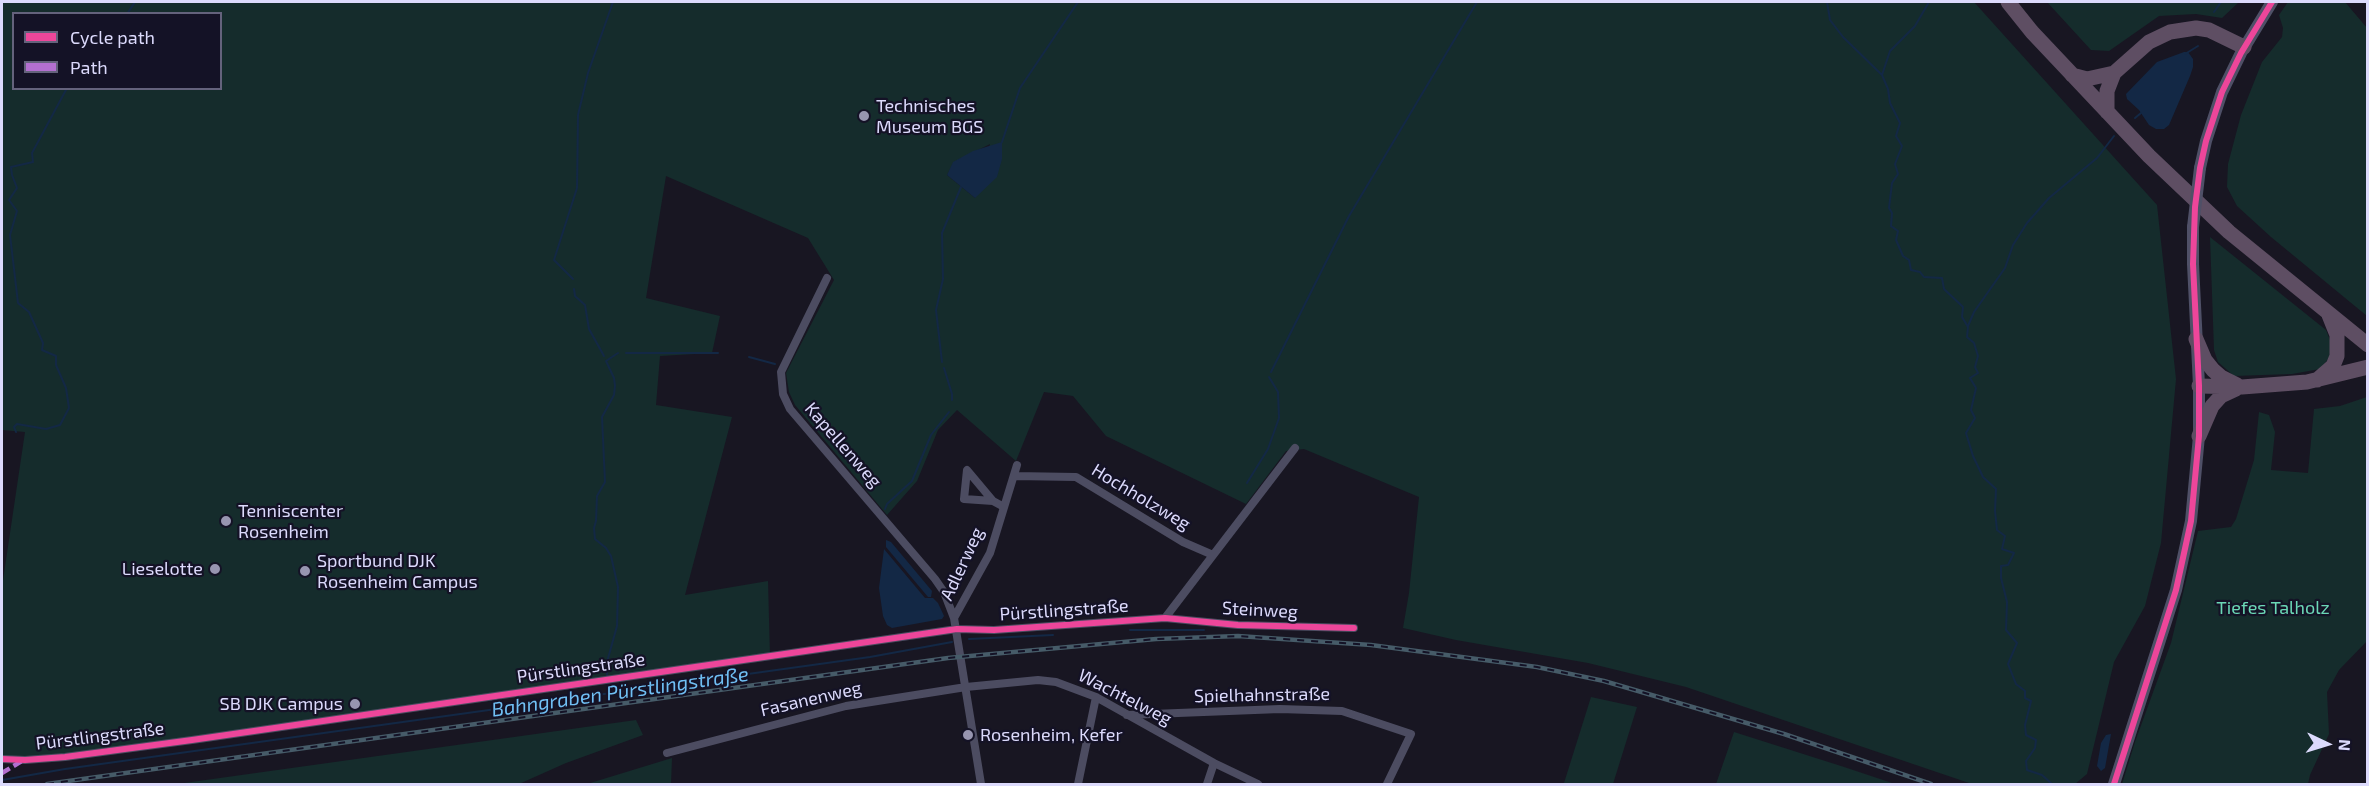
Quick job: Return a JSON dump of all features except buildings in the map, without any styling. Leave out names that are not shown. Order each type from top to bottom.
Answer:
[{"type":"highway","points":[[2008,2],[2072,75],[2149,156],[2229,232],[2367,345]]},
{"type":"highway","points":[[2107,112],[2106,91],[2114,73],[2149,42],[2170,32],[2196,28],[2209,30],[2244,47]]},
{"type":"highway","points":[[2072,75],[2087,79],[2114,73]]},
{"type":"highway","points":[[2317,380],[2333,366],[2337,356],[2337,335],[2329,314]]},
{"type":"highway","points":[[2196,339],[2205,360],[2213,370],[2221,377],[2242,387]]},
{"type":"highway","points":[[2199,386],[2242,387],[2317,380],[2367,367]]},
{"type":"highway","points":[[2199,436],[2217,401],[2230,391],[2242,387]]},
{"type":"street","points":[[2114,784],[2176,590],[2191,521],[2199,436],[2193,227],[2200,168],[2222,92],[2244,47],[2272,2]]},
{"type":"street","name":"Kapellenweg","points":[[827,278],[781,372],[783,394],[790,409],[935,579],[944,592],[954,618]]},
{"type":"street","points":[[1165,618],[1294,448]]},
{"type":"street","name":"Adlerweg","points":[[981,784],[954,618],[990,553],[1017,465]]},
{"type":"street","name":"Hochholzweg","points":[[1014,476],[1076,477],[1183,542],[1213,555]]},
{"type":"street","points":[[993,501],[1004,507]]},
{"type":"street","name":"Steinweg","points":[[1165,618],[1238,625],[1354,628]]},
{"type":"street","name":"Pürstlingstraße","points":[[2,759],[24,760],[65,756],[192,740],[957,629],[994,630],[1165,618]]},
{"type":"street","name":"Wachtelweg","points":[[966,687],[1047,681],[1071,686],[1096,697],[1214,763],[1258,784]]},
{"type":"street","name":"Fasanenweg","points":[[667,753],[846,706],[966,687]]},
{"type":"street","points":[[1078,784],[1096,697]]},
{"type":"street","name":"Spielhahnstraße","points":[[1126,715],[1280,709],[1342,711],[1411,734],[1387,784]]},
{"type":"street","points":[[1207,784],[1214,763]]},
{"type":"green space","points":[[2,2],[1974,2],[2157,205],[2176,379],[2161,543],[2145,606],[2114,662],[2087,774],[2075,784],[1972,784],[1686,687],[1588,663],[1456,640],[1403,628],[1419,497],[1304,449],[1286,451],[1246,504],[1106,436],[1073,396],[1044,392],[1016,461],[957,410],[938,430],[917,481],[887,515],[795,405],[789,392],[786,373],[834,280],[808,238],[666,176],[646,298],[720,316],[712,353],[660,356],[656,405],[732,417],[685,595],[768,581],[770,656],[65,757],[2,757],[2,587],[25,432],[2,430]],"holes":[[[990,144],[975,198],[947,175],[954,162]]]},
{"type":"green space","points":[[2047,2],[2239,2],[2222,18],[2196,14],[2159,16],[2109,51],[2091,50]]},
{"type":"green space","points":[[2288,2],[2345,2],[2367,28],[2367,316],[2237,206],[2227,187],[2228,164],[2241,115],[2262,62],[2282,37],[2283,28],[2279,15]]},
{"type":"green space","points":[[2210,237],[2326,330],[2332,345],[2329,358],[2320,369],[2292,374],[2234,376],[2218,362],[2214,350]]},
{"type":"green space","name":"Tiefes Talholz","points":[[2367,397],[2367,641],[2339,670],[2327,692],[2329,734],[2308,784],[2122,784],[2171,643],[2198,531],[2231,527],[2236,519],[2254,460],[2259,412],[2269,415],[2275,432],[2271,470],[2308,473],[2314,409],[2340,406]]},
{"type":"green space","points":[[1591,697],[1637,707],[1613,784],[1564,783]]},
{"type":"green space","points":[[636,720],[643,735],[566,763],[519,784],[177,784]]},
{"type":"green space","points":[[1734,732],[1841,766],[1895,784],[1716,784]]},
{"type":"green space","points":[[672,758],[671,784],[587,784]]},
{"type":"water","points":[[2188,52],[2193,59],[2190,76],[2169,125],[2164,129],[2156,129],[2149,125],[2139,110],[2127,99],[2126,94],[2157,62]]},
{"type":"water","points":[[1002,142],[1002,159],[997,177],[975,198],[947,175],[953,162],[973,151]]},
{"type":"water","points":[[886,540],[891,542],[932,591],[931,597],[928,597],[886,547]]},
{"type":"water","points":[[884,549],[925,598],[933,598],[938,603],[944,616],[942,619],[892,628],[887,625],[883,616],[879,588]]},
{"type":"water","points":[[2111,734],[2105,768],[2101,771],[2097,766],[2101,743],[2106,735]]},
{"type":"waterway","points":[[128,12],[135,2]]},
{"type":"waterway","points":[[573,279],[554,260],[577,188],[578,115],[588,73],[613,2]]},
{"type":"waterway","points":[[1002,142],[1020,88],[1078,2]]},
{"type":"waterway","points":[[1271,372],[1349,216],[1477,2]]},
{"type":"waterway","points":[[1827,2],[1830,20],[1843,37],[1882,75],[1888,89],[1890,103],[1900,123],[1896,136],[1902,146],[1895,164],[1898,174],[1892,183],[1889,208],[1892,213],[1891,226],[1898,231],[1896,240],[1903,256],[1909,260],[1911,270],[1920,272],[1924,277],[1942,278],[1944,289],[1963,307],[1962,317],[1968,327],[1967,337],[1974,343],[1978,356],[1975,367],[1978,373],[1970,378],[1976,388],[1971,410],[1975,418],[1966,433],[1983,477],[1996,489],[1997,530],[2005,536],[2002,549],[2014,553],[2008,565],[2001,566],[2001,578],[2007,602],[2006,630],[2017,643],[2008,664],[2016,684],[2025,691],[2025,698],[2031,701],[2025,725],[2026,735],[2036,740],[2035,748],[2026,761],[2027,770],[2042,775],[2052,784]]},
{"type":"waterway","points":[[1882,75],[1890,51],[1915,26],[1929,2]]},
{"type":"waterway","points":[[2214,12],[2221,2]]},
{"type":"waterway","points":[[2185,54],[2198,46]]},
{"type":"waterway","points":[[16,432],[14,427],[17,424],[46,429],[60,425],[69,408],[66,388],[56,365],[56,356],[42,350],[43,343],[29,312],[18,303],[10,235],[17,211],[9,200],[17,188],[11,167],[33,162],[32,153],[66,90]]},
{"type":"waterway","points":[[2135,118],[2141,113]]},
{"type":"waterway","points":[[1968,326],[1974,312],[2005,268],[2013,245],[2027,223],[2049,198],[2097,158],[2114,136]]},
{"type":"waterway","points":[[942,362],[936,310],[943,279],[942,233],[961,187]]},
{"type":"waterway","points":[[574,289],[575,296],[585,305],[589,329],[604,356]]},
{"type":"waterway","points":[[607,678],[607,662],[617,626],[618,587],[611,556],[606,548],[595,539],[594,528],[597,496],[605,482],[602,417],[614,395],[615,386],[606,361],[618,353]]},
{"type":"waterway","points":[[626,353],[718,353]]},
{"type":"waterway","points":[[749,357],[775,364]]},
{"type":"waterway","points":[[944,368],[952,400]]},
{"type":"waterway","points":[[1247,483],[1268,449],[1279,418],[1278,392],[1269,377]]},
{"type":"waterway","points":[[885,509],[887,504],[912,481],[931,435],[949,412]]},
{"type":"waterway","points":[[1130,630],[1204,630]]},
{"type":"waterway","name":"Bahngraben Pürstlingstraße","points":[[969,639],[1053,635]]},
{"type":"waterway","name":"Bahngraben Pürstlingstraße","points":[[2,780],[65,769],[870,657],[952,642]]},
{"type":"railway","points":[[47,784],[948,658],[1156,639],[1238,636],[1371,645],[1537,667],[1604,681],[1784,734],[1931,784]]},
{"type":"marked path","points":[[2,773],[22,761]]},
{"type":"cycle path","points":[[2114,784],[2176,590],[2191,521],[2199,436],[2193,264],[2195,207],[2200,168],[2222,92],[2241,53],[2272,2]]},
{"type":"cycle path","points":[[2,759],[65,757],[192,740],[957,629],[994,630],[1165,618],[1238,625],[1354,628]]},
{"type":"place","name":"Technisches Museum BGS","points":[[864,116]]},
{"type":"place","name":"Tenniscenter Rosenheim","points":[[226,521]]},
{"type":"place","name":"Lieselotte","points":[[215,569]]},
{"type":"place","name":"Sportbund DJK Rosenheim Campus","points":[[305,571]]},
{"type":"place","name":"SB DJK Campus","points":[[355,704]]},
{"type":"place","name":"Rosenheim, Kefer","points":[[968,735]]}]
